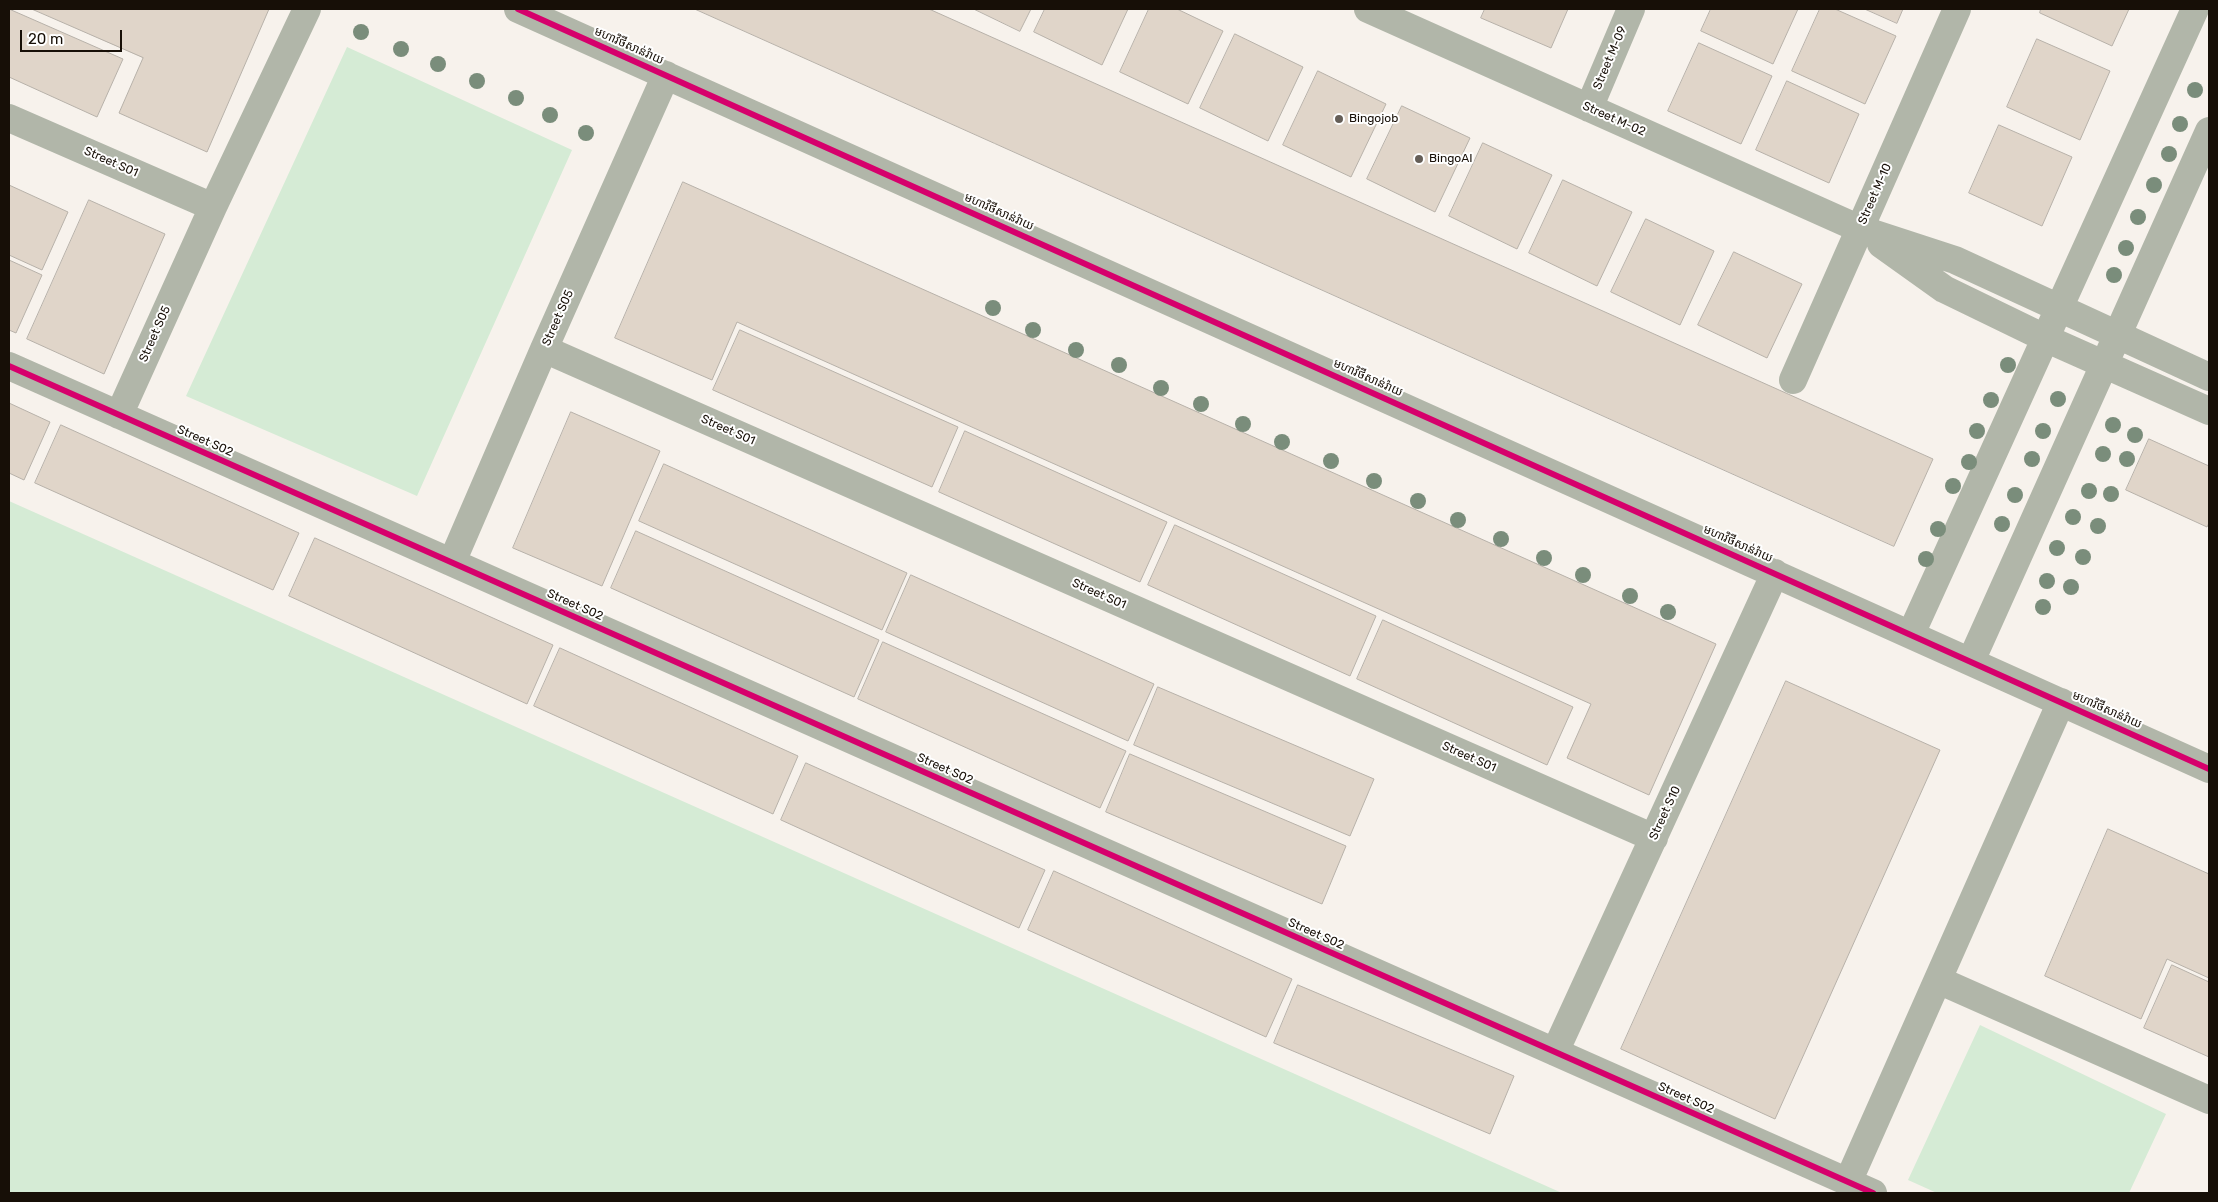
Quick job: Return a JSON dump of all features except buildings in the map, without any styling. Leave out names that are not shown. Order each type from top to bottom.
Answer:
[{"type":"street","name":"Street S05","points":[[119,415],[213,207],[307,9]]},
{"type":"street","name":"មហាវិថីសាន់រ៉ាយ","points":[[518,9],[2209,768]]},
{"type":"street","name":"Street M-02","points":[[1368,9],[1860,229]]},
{"type":"street","name":"Street M-09","points":[[1589,108],[1631,9]]},
{"type":"street","name":"Street M-10","points":[[1794,380],[1957,9]]},
{"type":"street","points":[[1911,634],[2047,339],[2195,9]]},
{"type":"street","name":"Street S05","points":[[452,562],[666,75]]},
{"type":"street","name":"Street S01","points":[[9,118],[213,207]]},
{"type":"street","points":[[1971,661],[2106,365],[2209,131]]},
{"type":"street","points":[[1860,229],[1955,260],[2209,377]]},
{"type":"street","points":[[1860,229],[1944,289],[2047,339],[2209,410]]},
{"type":"street","name":"Street S01","points":[[544,349],[1654,838]]},
{"type":"street","name":"Street S02","points":[[9,366],[1873,1193]]},
{"type":"street","name":"Street S10","points":[[1555,1052],[1775,574]]},
{"type":"street","points":[[1848,1182],[2061,702]]},
{"type":"street","points":[[1938,980],[2209,1100]]},
{"type":"green space","points":[[347,47],[572,150],[417,496],[186,396]]},
{"type":"green space","points":[[9,501],[1562,1193],[9,1193]]},
{"type":"green space","points":[[1980,1025],[2166,1114],[2129,1193],[1937,1193],[1908,1180]]},
{"type":"cycle path","points":[[518,9],[2209,769]]},
{"type":"cycle path","points":[[9,366],[1873,1193]]},
{"type":"place","name":"Bingojob","points":[[1339,119]]},
{"type":"place","name":"BingoAI","points":[[1419,159]]}]
